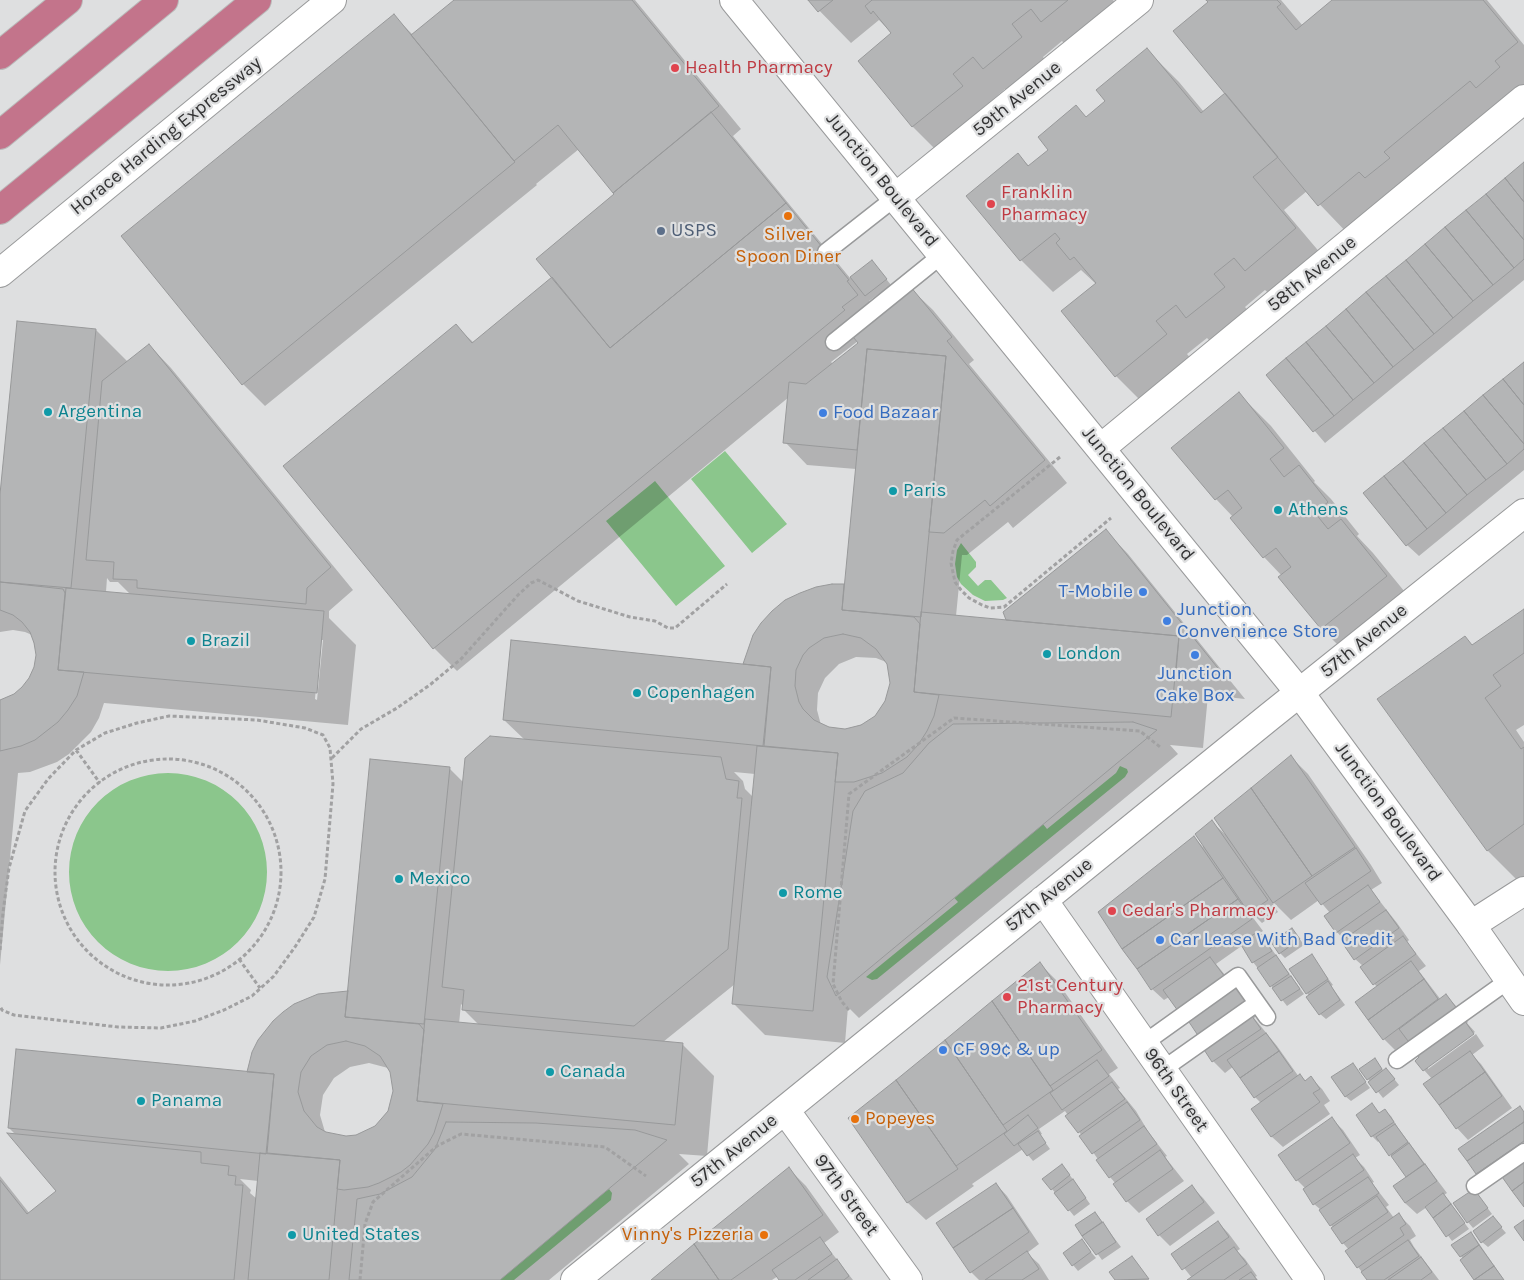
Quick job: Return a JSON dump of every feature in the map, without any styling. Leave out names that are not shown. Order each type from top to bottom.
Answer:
[{"type":"highway","points":[[0,55],[68,0]]},
{"type":"highway","points":[[0,135],[164,0]]},
{"type":"highway","points":[[0,210],[257,0]]},
{"type":"street","name":"Horace Harding Expressway","points":[[0,273],[332,0]]},
{"type":"street","name":"Junction Boulevard","points":[[734,0],[1299,692],[1471,925],[1516,991]]},
{"type":"street","name":"59th Avenue","points":[[896,197],[1138,0]]},
{"type":"street","name":"58th Avenue","points":[[1100,448],[1524,99]]},
{"type":"street","name":"57th Avenue","points":[[575,1280],[1299,692],[1524,513]]},
{"type":"street","points":[[1471,925],[1524,891]]},
{"type":"street","name":"96th Street","points":[[1043,900],[1310,1280]]},
{"type":"street","name":"97th Street","points":[[784,1110],[908,1280]]},
{"type":"lane","points":[[826,252],[896,197]]},
{"type":"lane","points":[[834,342],[943,254]]},
{"type":"lane","points":[[1144,1044],[1234,971],[1267,1017]]},
{"type":"lane","points":[[1397,1060],[1516,991]]},
{"type":"lane","points":[[1162,1070],[1257,1003]]},
{"type":"lane","points":[[1475,1186],[1524,1152]]},
{"type":"path","points":[[1060,457],[957,540],[952,551],[951,562],[955,582],[961,590],[968,598],[982,605],[999,609],[1004,607],[1111,518]]},
{"type":"path","points":[[332,758],[361,728],[397,708],[431,684],[461,659],[531,583],[538,580],[578,601],[630,617],[655,621],[668,628],[675,628],[727,584]]},
{"type":"path","points":[[0,950],[3,912],[10,868],[25,811],[48,778],[76,750],[106,733],[136,723],[169,716],[257,720],[305,728],[323,735],[330,748],[333,784],[325,879],[320,898],[314,917],[295,947],[274,976],[252,996],[224,1010],[195,1021],[160,1028],[118,1027],[14,1015],[1,1008]]},
{"type":"path","points":[[849,1010],[842,1002],[833,984],[849,794],[954,718],[1140,731],[1160,747]]},
{"type":"path","points":[[76,750],[100,782]]},
{"type":"path","points":[[157,759],[194,761],[229,776],[257,801],[275,834],[282,870],[276,907],[259,940],[239,959],[232,966],[198,982],[160,986],[124,977],[92,957],[68,928],[56,893],[55,856],[67,820],[89,790],[120,769],[157,759]]},
{"type":"path","points":[[239,959],[260,988]]},
{"type":"path","points":[[360,1280],[366,1224],[373,1202],[437,1146],[460,1134],[605,1147],[646,1176]]},
{"type":"green space","points":[[725,451],[787,524],[752,553],[691,479]]},
{"type":"green space","points":[[655,481],[725,566],[676,606],[606,521]]},
{"type":"green space","points":[[961,543],[976,562],[976,567],[968,575],[978,586],[985,580],[991,580],[1007,598],[985,601],[973,595],[961,584],[957,577],[955,564],[957,550]]},
{"type":"green space","points":[[1120,766],[1127,769],[1128,772],[1125,777],[877,979],[872,980],[866,977],[958,902],[949,892],[1038,818],[1047,829],[1116,773]]},
{"type":"green space","points":[[158,773],[178,773],[206,780],[231,795],[245,809],[260,834],[267,862],[267,882],[260,910],[245,935],[231,949],[206,964],[197,967],[178,971],[158,971],[130,964],[105,949],[91,935],[76,910],[73,901],[69,882],[69,862],[76,834],[91,809],[105,795],[130,780],[139,777]]},
{"type":"green space","points":[[609,1189],[612,1193],[611,1200],[514,1280],[486,1280]]},
{"type":"building","points":[[454,0],[632,0],[719,106],[613,193],[558,125],[514,161],[411,35]]},
{"type":"building","points":[[808,0],[833,0],[818,12]]},
{"type":"building","points":[[872,0],[1068,0],[1041,22],[1031,9],[1012,24],[1022,37],[983,69],[973,57],[953,74],[963,86],[912,127],[858,61],[891,33],[873,11],[871,14],[865,6]]},
{"type":"building","points":[[1206,0],[1277,0],[1281,4],[1277,7],[1296,30],[1332,0],[1483,0],[1518,42],[1495,61],[1500,67],[1476,88],[1470,81],[1384,152],[1390,158],[1365,178],[1359,172],[1318,206],[1173,31],[1208,2]]},
{"type":"building","points":[[394,14],[515,162],[242,385],[121,236]]},
{"type":"building","points":[[1147,48],[1201,113],[1225,93],[1278,157],[1253,177],[1296,228],[1245,271],[1234,258],[1214,274],[1225,287],[1186,318],[1176,305],[1156,321],[1167,334],[1115,377],[1061,311],[1096,283],[1074,257],[1070,260],[1056,243],[1060,239],[1055,233],[1020,261],[966,196],[1018,153],[1028,166],[1048,150],[1038,137],[1076,105],[1086,117],[1105,101],[1096,90]]},
{"type":"building","name":"USPS","points":[[711,112],[786,203],[610,348],[536,259]]},
{"type":"building","points":[[1524,162],[1524,202],[1505,178]]},
{"type":"building","points":[[1505,178],[1524,202],[1524,240],[1486,194]]},
{"type":"building","points":[[1486,194],[1524,240],[1524,259],[1514,268],[1466,210]]},
{"type":"building","points":[[786,203],[849,280],[847,281],[858,295],[842,307],[845,310],[433,649],[283,466],[456,324],[472,343],[552,277],[610,348]]},
{"type":"building","points":[[1466,210],[1514,268],[1493,285],[1445,227]]},
{"type":"building","points":[[1445,227],[1493,285],[1473,301],[1425,244]]},
{"type":"building","points":[[1425,244],[1473,301],[1453,318],[1406,260]]},
{"type":"building","points":[[872,260],[887,279],[865,296],[850,277]]},
{"type":"building","points":[[1406,260],[1453,318],[1434,334],[1386,276]]},
{"type":"building","points":[[1386,276],[1434,334],[1414,350],[1366,292]]},
{"type":"building","name":"Food Bazaar","points":[[910,286],[952,337],[947,341],[1045,460],[990,506],[985,500],[944,533],[929,532],[946,356],[867,349],[857,450],[783,443],[789,382],[806,384],[858,343],[850,333]]},
{"type":"building","points":[[1366,292],[1414,350],[1393,367],[1346,309]]},
{"type":"building","points":[[1346,309],[1393,367],[1374,383],[1326,326]]},
{"type":"building","name":"Argentina","points":[[17,321],[96,329],[71,588],[0,582],[0,494]]},
{"type":"building","points":[[1326,326],[1374,383],[1353,400],[1306,342]]},
{"type":"building","points":[[1306,342],[1353,400],[1334,416],[1286,358]]},
{"type":"building","points":[[149,344],[331,567],[307,588],[306,604],[137,588],[137,580],[113,579],[114,562],[86,560],[102,381]]},
{"type":"building","name":"Paris","points":[[867,349],[946,356],[921,617],[842,610]]},
{"type":"building","points":[[1286,358],[1334,416],[1313,432],[1266,375]]},
{"type":"building","points":[[1524,362],[1524,405],[1503,379]]},
{"type":"building","points":[[1503,379],[1524,405],[1524,444],[1483,395]]},
{"type":"building","name":"Athens","points":[[1239,392],[1284,448],[1270,459],[1284,477],[1299,465],[1328,502],[1315,513],[1328,529],[1341,519],[1387,576],[1321,629],[1278,577],[1291,567],[1276,548],[1263,558],[1230,518],[1242,508],[1228,490],[1215,500],[1171,448]]},
{"type":"building","points":[[1483,395],[1524,444],[1524,449],[1507,464],[1464,411]]},
{"type":"building","points":[[1464,411],[1507,464],[1486,480],[1443,428]]},
{"type":"building","points":[[1443,428],[1486,480],[1467,495],[1424,443]]},
{"type":"building","points":[[1424,443],[1467,495],[1446,513],[1403,461]]},
{"type":"building","points":[[1403,461],[1446,513],[1427,529],[1384,476]]},
{"type":"building","points":[[1384,476],[1427,529],[1406,546],[1363,493]]},
{"type":"building","points":[[1106,529],[1225,677],[1176,672],[1179,636],[1006,620],[1003,612]]},
{"type":"building","points":[[0,582],[63,589],[65,593],[58,670],[84,672],[77,696],[58,722],[35,740],[21,746],[0,751],[0,700],[14,694],[22,687],[34,667],[36,655],[30,632],[22,622],[13,615],[0,610]]},
{"type":"building","points":[[844,584],[842,610],[914,617],[920,624],[914,692],[939,695],[934,716],[927,731],[907,757],[882,773],[854,782],[835,782],[838,753],[764,746],[771,667],[743,664],[753,635],[772,611],[785,600],[816,587]],"holes":[[[843,634],[861,638],[876,649],[887,664],[890,683],[885,701],[875,716],[861,725],[845,729],[829,727],[814,720],[803,709],[795,686],[796,670],[803,655],[809,648],[824,638]]]},
{"type":"building","name":"Brazil","points":[[66,588],[324,611],[317,693],[58,670]]},
{"type":"building","points":[[1524,609],[1524,653],[1493,675],[1501,686],[1485,698],[1521,749],[1524,747],[1524,824],[1487,851],[1377,699],[1465,636],[1472,645]]},
{"type":"building","name":"London","points":[[921,612],[1179,636],[1171,717],[914,692]]},
{"type":"building","name":"Copenhagen","points":[[511,640],[771,667],[763,746],[503,720]]},
{"type":"building","points":[[1133,722],[1157,730],[836,996],[827,977],[853,811],[865,791],[903,773],[929,743],[953,724]]},
{"type":"building","points":[[490,736],[721,757],[726,779],[739,781],[737,798],[742,798],[728,949],[634,1026],[462,1010],[464,990],[442,987],[465,758]]},
{"type":"building","name":"Rome","points":[[757,746],[838,753],[813,1011],[732,1004]]},
{"type":"building","points":[[1291,755],[1355,847],[1312,876],[1251,788]]},
{"type":"building","name":"Mexico","points":[[370,759],[450,767],[424,1024],[345,1017]]},
{"type":"building","points":[[1251,788],[1312,876],[1273,903],[1214,818]]},
{"type":"building","points":[[1212,820],[1268,900],[1249,913],[1195,834]]},
{"type":"building","points":[[1194,836],[1223,878],[1122,949],[1098,912]]},
{"type":"building","points":[[1356,848],[1371,871],[1321,905],[1305,883]]},
{"type":"building","points":[[1223,878],[1238,899],[1137,969],[1122,949]]},
{"type":"building","points":[[1368,885],[1380,902],[1336,933],[1324,916]]},
{"type":"building","points":[[1238,899],[1252,919],[1151,990],[1137,969]]},
{"type":"building","points":[[1386,910],[1399,928],[1354,960],[1341,941]]},
{"type":"building","points":[[1292,928],[1300,939],[1279,954],[1271,942]]},
{"type":"building","points":[[1259,931],[1272,951],[1252,963],[1240,943]]},
{"type":"building","points":[[1403,936],[1416,954],[1373,985],[1360,967]]},
{"type":"building","points":[[1312,954],[1328,979],[1306,994],[1289,969]]},
{"type":"building","points":[[1276,955],[1289,974],[1270,987],[1257,968]]},
{"type":"building","points":[[1210,957],[1225,977],[1178,1011],[1163,990]]},
{"type":"building","points":[[1411,961],[1424,979],[1368,1020],[1355,1002]]},
{"type":"building","points":[[1040,962],[1102,1050],[1050,1086],[992,1001]]},
{"type":"building","points":[[1291,976],[1300,989],[1281,1001],[1272,988]]},
{"type":"building","points":[[1424,979],[1438,999],[1383,1040],[1368,1020]]},
{"type":"building","points":[[1328,981],[1340,1000],[1319,1015],[1306,997]]},
{"type":"building","points":[[1236,986],[1248,1003],[1199,1037],[1187,1019]]},
{"type":"building","points":[[348,991],[345,1017],[419,1024],[424,1030],[417,1101],[443,1104],[434,1133],[428,1144],[410,1165],[401,1172],[368,1187],[337,1189],[340,1160],[267,1153],[274,1074],[247,1072],[252,1052],[258,1040],[283,1012],[294,1004],[318,994]],"holes":[[[346,1041],[365,1046],[380,1056],[390,1072],[393,1091],[388,1111],[375,1126],[356,1135],[346,1136],[326,1132],[317,1127],[304,1111],[298,1092],[301,1072],[311,1056],[327,1045]]]},
{"type":"building","points":[[1446,994],[1458,1010],[1411,1045],[1399,1029]]},
{"type":"building","points":[[992,1001],[1053,1090],[1003,1125],[945,1040]]},
{"type":"building","points":[[1249,1012],[1261,1029],[1212,1062],[1201,1045]]},
{"type":"building","points":[[1462,1017],[1474,1034],[1423,1071],[1415,1061],[1419,1057],[1415,1051]]},
{"type":"building","name":"Canada","points":[[425,1019],[683,1043],[675,1125],[417,1101]]},
{"type":"building","points":[[1266,1033],[1279,1051],[1240,1078],[1227,1060]]},
{"type":"building","points":[[945,1040],[1007,1131],[956,1166],[896,1080]]},
{"type":"building","name":"Panama","points":[[16,1049],[274,1074],[266,1154],[8,1128]]},
{"type":"building","points":[[1279,1051],[1293,1071],[1254,1098],[1240,1078]]},
{"type":"building","points":[[1470,1051],[1485,1072],[1439,1105],[1423,1084]]},
{"type":"building","points":[[1375,1058],[1382,1069],[1367,1080],[1359,1069]]},
{"type":"building","points":[[1097,1060],[1109,1076],[1062,1110],[1050,1093]]},
{"type":"building","points":[[1353,1063],[1366,1082],[1345,1097],[1331,1077]]},
{"type":"building","points":[[1386,1068],[1395,1079],[1376,1093],[1368,1082]]},
{"type":"building","points":[[1485,1072],[1502,1096],[1456,1129],[1439,1105]]},
{"type":"building","points":[[1300,1074],[1305,1081],[1311,1076],[1320,1089],[1313,1093],[1320,1102],[1271,1137],[1251,1109]]},
{"type":"building","points":[[896,1080],[958,1169],[907,1203],[848,1118]]},
{"type":"building","points":[[1112,1082],[1125,1099],[1078,1133],[1065,1116]]},
{"type":"building","points":[[1127,1102],[1140,1120],[1092,1154],[1079,1136]]},
{"type":"building","points":[[1372,1103],[1379,1113],[1385,1109],[1394,1122],[1371,1137],[1356,1115]]},
{"type":"building","points":[[1520,1106],[1524,1112],[1524,1122],[1467,1161],[1458,1149]]},
{"type":"building","points":[[1028,1115],[1038,1128],[1014,1146],[1004,1134]]},
{"type":"building","points":[[1332,1117],[1350,1143],[1296,1181],[1278,1155]]},
{"type":"building","points":[[446,1122],[536,1123],[635,1130],[667,1140],[500,1280],[349,1280],[357,1199],[380,1194],[412,1177],[435,1149]]},
{"type":"building","points":[[1524,1122],[1524,1141],[1476,1174],[1467,1161]]},
{"type":"building","points":[[1395,1124],[1408,1142],[1389,1156],[1376,1137]]},
{"type":"building","points":[[1144,1126],[1157,1144],[1109,1178],[1096,1160]]},
{"type":"building","points":[[1038,1131],[1046,1143],[1027,1156],[1018,1144]]},
{"type":"building","points":[[7,1133],[201,1152],[201,1163],[229,1166],[228,1175],[236,1176],[235,1185],[243,1185],[234,1280],[0,1280],[0,1180],[27,1214],[56,1191]]},
{"type":"building","points":[[1409,1143],[1424,1164],[1406,1177],[1391,1156]]},
{"type":"building","points":[[1160,1150],[1173,1169],[1126,1202],[1113,1184]]},
{"type":"building","name":"United States","points":[[260,1153],[340,1160],[329,1280],[248,1280]]},
{"type":"building","points":[[1353,1154],[1364,1170],[1313,1205],[1303,1189]]},
{"type":"building","points":[[1524,1156],[1524,1182],[1512,1191],[1500,1174]]},
{"type":"building","points":[[1062,1164],[1070,1175],[1051,1190],[1042,1179]]},
{"type":"building","points":[[1425,1164],[1437,1181],[1405,1203],[1393,1186]]},
{"type":"building","points":[[789,1167],[823,1215],[731,1280],[719,1280],[694,1244]]},
{"type":"building","points":[[1368,1177],[1379,1193],[1330,1226],[1319,1210]]},
{"type":"building","points":[[1073,1179],[1086,1198],[1068,1211],[1054,1193]]},
{"type":"building","points":[[1524,1182],[1524,1207],[1512,1191]]},
{"type":"building","points":[[996,1183],[1013,1208],[953,1248],[936,1223]]},
{"type":"building","points":[[1192,1185],[1204,1202],[1158,1236],[1146,1219]]},
{"type":"building","points":[[1474,1189],[1488,1208],[1467,1223],[1453,1203]]},
{"type":"building","points":[[1443,1193],[1451,1204],[1433,1218],[1425,1207]]},
{"type":"building","points":[[1377,1196],[1388,1212],[1342,1244],[1331,1228]]},
{"type":"building","points":[[1451,1204],[1465,1223],[1446,1237],[1433,1218]]},
{"type":"building","points":[[1013,1208],[1029,1232],[970,1273],[953,1248]]},
{"type":"building","points":[[1095,1212],[1102,1222],[1082,1236],[1075,1225]]},
{"type":"building","points":[[1399,1213],[1406,1224],[1400,1228],[1404,1235],[1357,1268],[1345,1251]]},
{"type":"building","points":[[1493,1216],[1502,1227],[1481,1243],[1473,1231]]},
{"type":"building","points":[[1524,1220],[1524,1241],[1514,1227]]},
{"type":"building","points":[[1218,1221],[1229,1237],[1182,1270],[1171,1254]]},
{"type":"building","points":[[1103,1222],[1116,1242],[1096,1255],[1082,1236]]},
{"type":"building","points":[[1471,1232],[1479,1245],[1460,1257],[1451,1245]]},
{"type":"building","points":[[820,1237],[832,1254],[795,1280],[779,1280],[772,1270]]},
{"type":"building","points":[[1082,1239],[1091,1252],[1072,1266],[1063,1253]]},
{"type":"building","points":[[1408,1240],[1419,1256],[1384,1280],[1367,1280],[1361,1272]]},
{"type":"building","points":[[694,1244],[719,1280],[651,1280]]},
{"type":"building","points":[[1479,1245],[1494,1266],[1474,1280],[1460,1260]]},
{"type":"building","points":[[1234,1247],[1247,1264],[1224,1280],[1187,1280]]},
{"type":"building","points":[[1027,1251],[1039,1269],[1022,1280],[985,1280]]},
{"type":"building","points":[[1132,1256],[1149,1279],[1115,1280],[1109,1272]]},
{"type":"building","points":[[1421,1257],[1432,1272],[1421,1280],[1388,1280]]},
{"type":"building","points":[[837,1259],[849,1276],[844,1280],[808,1280]]},
{"type":"building","points":[[1494,1266],[1504,1280],[1474,1280]]},
{"type":"building","points":[[1251,1272],[1257,1280],[1239,1280]]},
{"type":"place","name":"Health Pharmacy","points":[[675,68]]},
{"type":"place","name":"Franklin Pharmacy","points":[[991,204]]},
{"type":"place","name":"Silver Spoon Diner","points":[[788,216]]},
{"type":"place","name":"USPS","points":[[661,231]]},
{"type":"place","name":"Argentina","points":[[48,412]]},
{"type":"place","name":"Food Bazaar","points":[[823,413]]},
{"type":"place","name":"Paris","points":[[893,491]]},
{"type":"place","name":"Athens","points":[[1278,510]]},
{"type":"place","name":"T-Mobile","points":[[1143,592]]},
{"type":"place","name":"Junction Convenience Store","points":[[1167,621]]},
{"type":"place","name":"Brazil","points":[[191,641]]},
{"type":"place","name":"London","points":[[1047,654]]},
{"type":"place","name":"Junction Cake Box","points":[[1195,655]]},
{"type":"place","name":"Copenhagen","points":[[637,693]]},
{"type":"place","name":"Mexico","points":[[399,879]]},
{"type":"place","name":"Rome","points":[[783,893]]},
{"type":"place","name":"Cedar's Pharmacy","points":[[1112,911]]},
{"type":"place","name":"Car Lease With Bad Credit","points":[[1160,940]]},
{"type":"place","name":"21st Century Pharmacy","points":[[1007,997]]},
{"type":"place","name":"CF 99¢ & up","points":[[943,1050]]},
{"type":"place","name":"Canada","points":[[550,1072]]},
{"type":"place","name":"Panama","points":[[141,1101]]},
{"type":"place","name":"Popeyes","points":[[855,1119]]},
{"type":"place","name":"United States","points":[[292,1235]]},
{"type":"place","name":"Vinny's Pizzeria","points":[[764,1235]]}]
